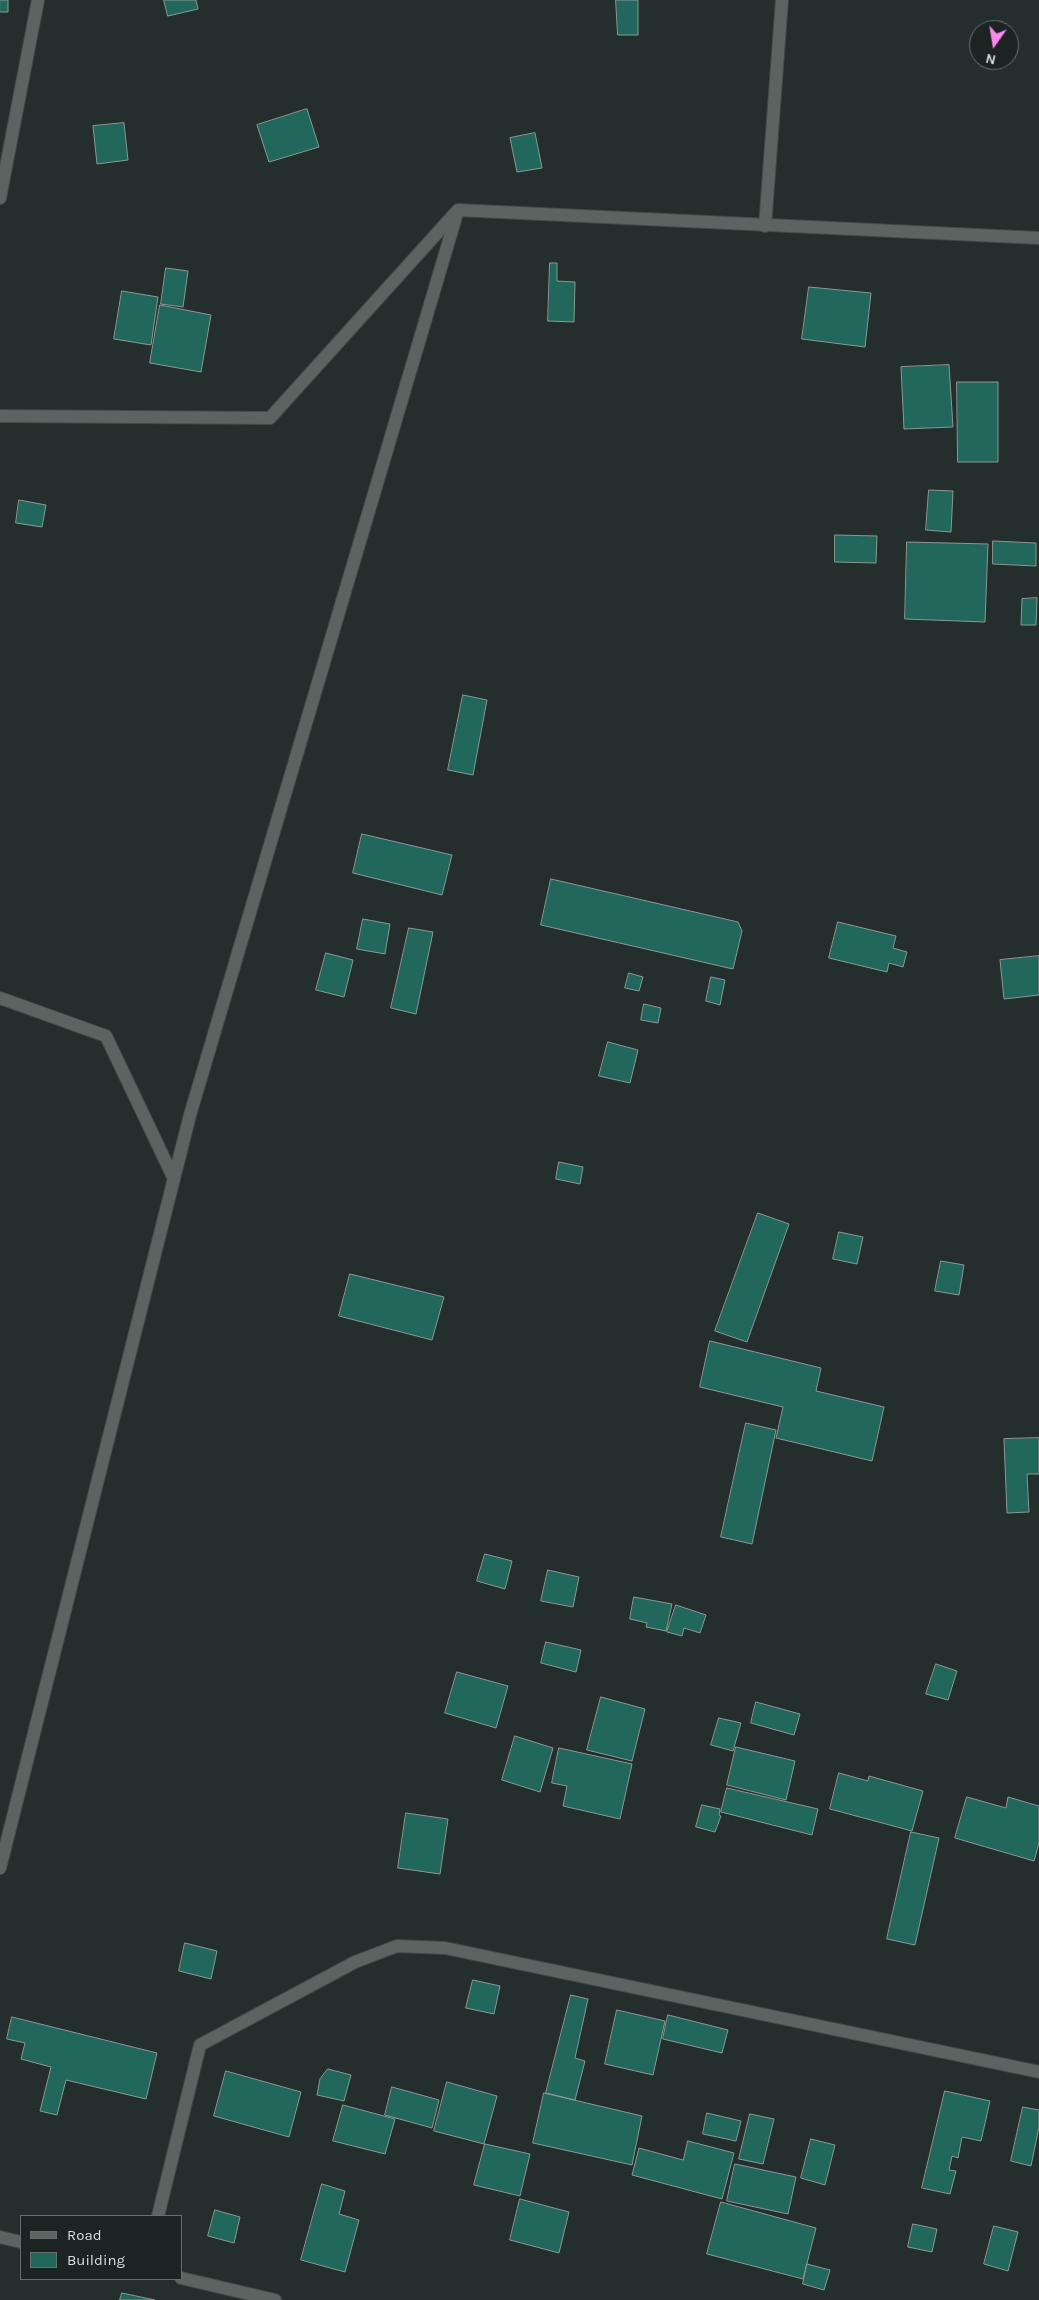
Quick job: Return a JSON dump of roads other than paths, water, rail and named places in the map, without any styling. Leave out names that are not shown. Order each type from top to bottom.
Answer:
[{"type":"street","points":[[0,198],[38,0]]},
{"type":"street","points":[[765,226],[782,0]]},
{"type":"street","points":[[458,210],[1039,238]]},
{"type":"street","points":[[0,416],[270,418],[458,210]]},
{"type":"street","points":[[0,1868],[193,1106],[458,210]]},
{"type":"street","points":[[0,998],[106,1036],[174,1179]]},
{"type":"street","points":[[158,2215],[200,2045],[356,1962],[396,1946],[445,1948],[1039,2072]]},
{"type":"street","points":[[0,2237],[20,2242]]},
{"type":"street","points":[[182,2278],[275,2300]]}]
